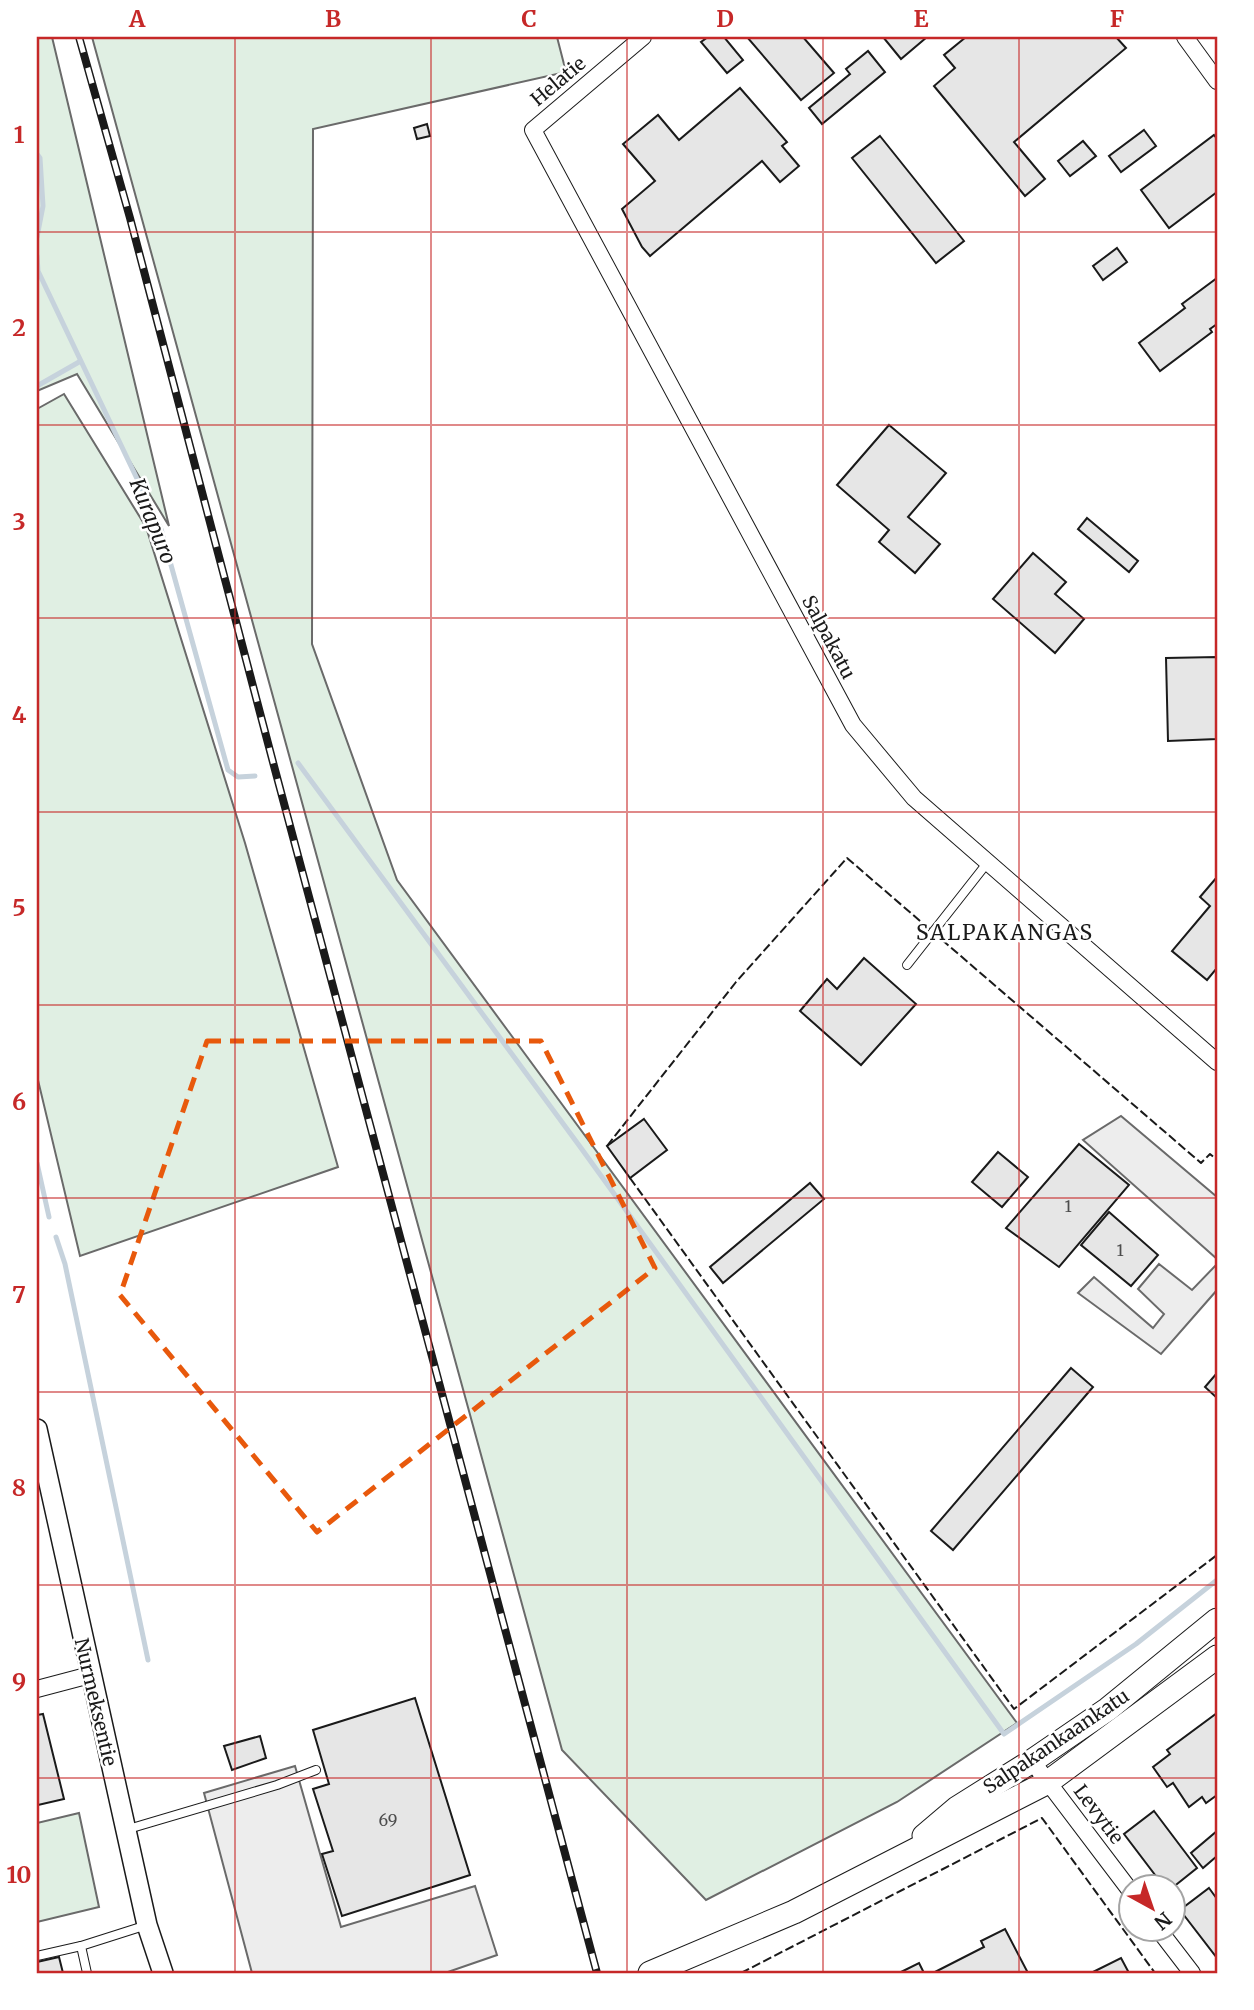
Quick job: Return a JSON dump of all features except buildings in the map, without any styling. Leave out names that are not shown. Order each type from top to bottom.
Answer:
[{"type":"main road","name":"Salpakankaankatu","points":[[895,1861],[957,1808],[1108,1709],[1217,1620]]},
{"type":"main road","name":"Salpakankaankatu","points":[[650,1973],[794,1912],[1048,1782],[1217,1657]]},
{"type":"street","name":"Helatie","points":[[533,130],[643,37]]},
{"type":"street","points":[[1185,37],[1217,81]]},
{"type":"street","name":"Salpakatu","points":[[533,130],[853,724],[914,798],[1217,1062]]},
{"type":"street","name":"Nurmeksentie","points":[[37,1429],[147,1925],[163,1973]]},
{"type":"street","points":[[37,1689],[90,1675]]},
{"type":"street","name":"Levytie","points":[[1032,1761],[1118,1874]]},
{"type":"street","points":[[1170,1944],[1192,1973]]},
{"type":"lane","points":[[906,965],[988,862]]},
{"type":"lane","points":[[125,1830],[277,1785],[316,1770]]},
{"type":"lane","points":[[37,1956],[147,1925]]},
{"type":"lane","points":[[80,1946],[87,1973]]},
{"type":"highlighted area","points":[[207,1041],[541,1041],[655,1268],[317,1532],[120,1295]]},
{"type":"green space","points":[[37,37],[52,37],[169,526],[77,374],[37,391]]},
{"type":"green space","points":[[92,37],[557,37],[566,72],[313,129],[312,644],[397,880],[1017,1723],[897,1802],[706,1900],[562,1750]]},
{"type":"green space","points":[[64,394],[146,527],[245,843],[338,1167],[80,1256],[37,1076],[37,409]]},
{"type":"green space","points":[[79,1813],[99,1907],[37,1922],[37,1823]]},
{"type":"shaded area","points":[[1121,1116],[1217,1197],[1217,1259],[1083,1140]]},
{"type":"shaded area","points":[[1159,1264],[1192,1290],[1217,1264],[1217,1290],[1161,1354],[1078,1293],[1094,1277],[1153,1328],[1164,1314],[1138,1289]]},
{"type":"shaded area","points":[[295,1766],[341,1927],[475,1886],[497,1955],[445,1973],[252,1973],[204,1793]]},
{"type":"waterway","name":"Kurapuro","points":[[37,154],[40,158],[43,206],[37,237]]},
{"type":"waterway","name":"Kurapuro","points":[[37,256],[38,271],[161,529],[228,770],[238,777],[255,776]]},
{"type":"waterway","points":[[37,386],[79,362]]},
{"type":"waterway","points":[[298,763],[581,1148],[1004,1734],[1136,1644],[1217,1580]]},
{"type":"waterway","points":[[37,1163],[49,1217]]},
{"type":"waterway","points":[[56,1237],[65,1264],[148,1660]]},
{"type":"railway","points":[[79,37],[130,218],[597,1973]]},
{"type":"fence","points":[[607,1146],[736,982],[847,858],[1201,1163],[1210,1154],[1217,1160]]},
{"type":"fence","points":[[630,1178],[1014,1709],[1217,1555]]},
{"type":"fence","points":[[741,1973],[1042,1818],[1155,1973]]},
{"type":"district","name":"SALPAKANGAS","points":[[1005,932]]}]
